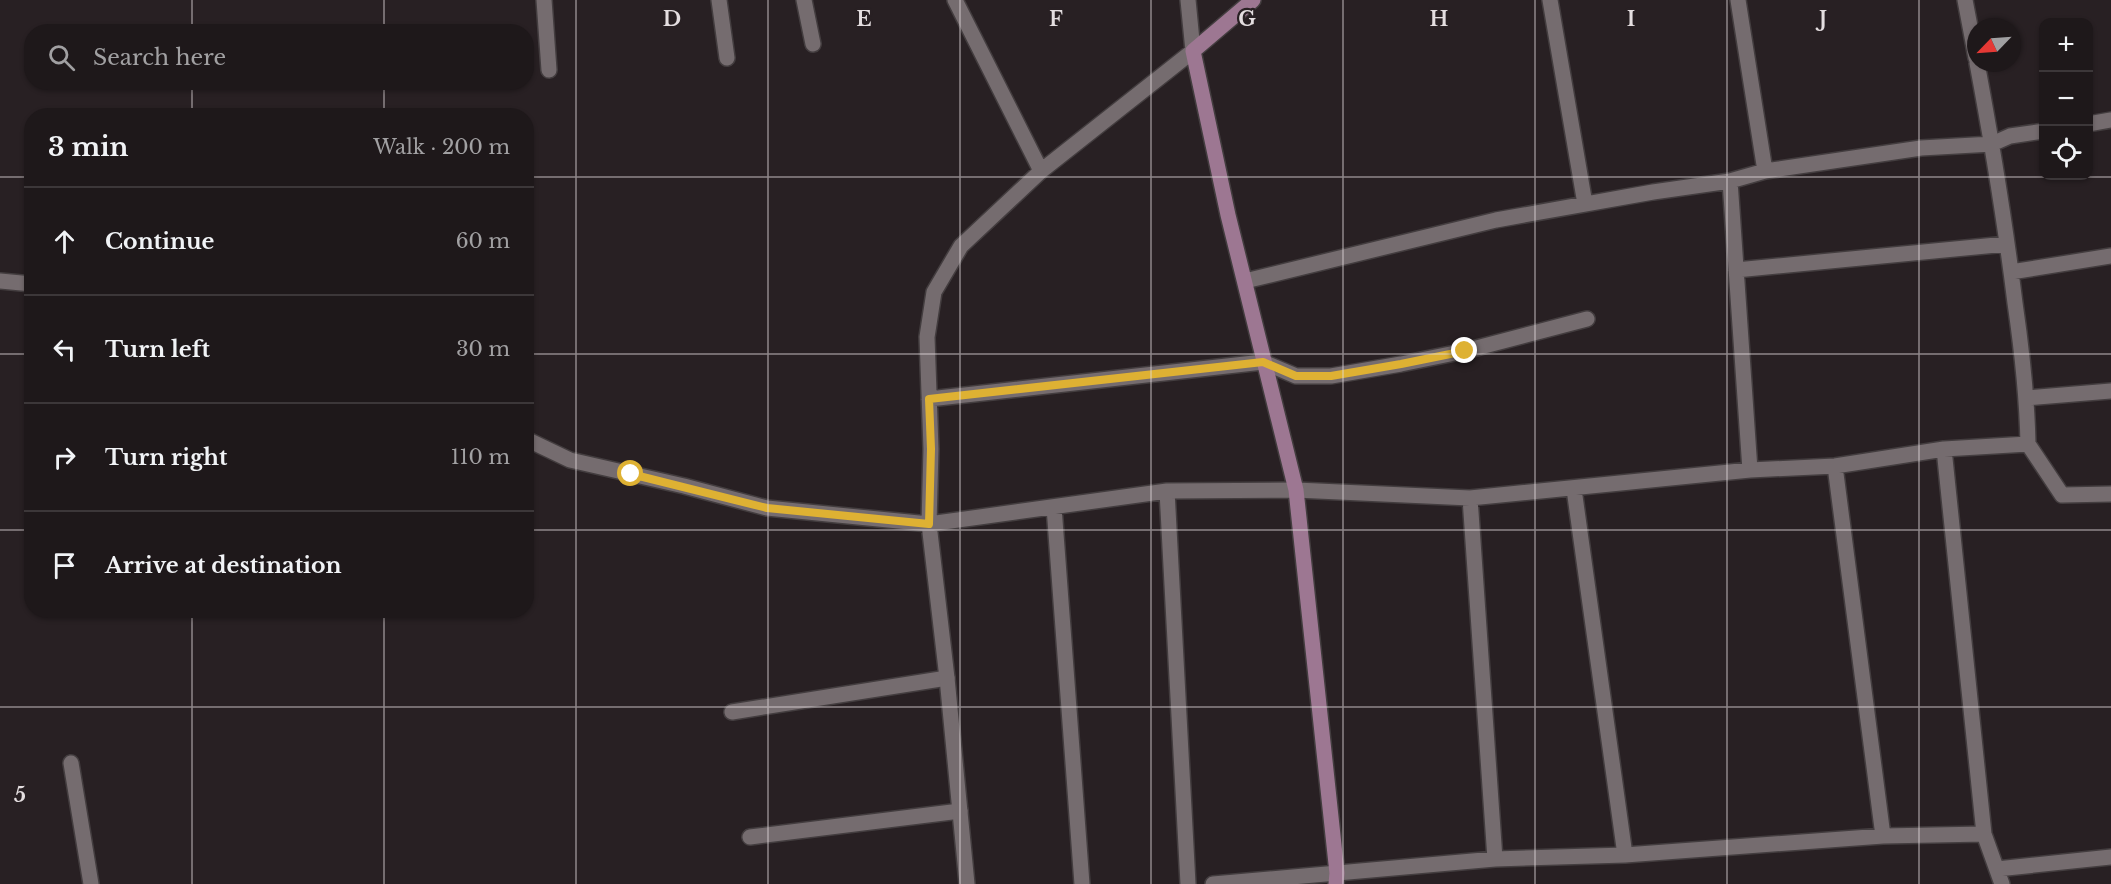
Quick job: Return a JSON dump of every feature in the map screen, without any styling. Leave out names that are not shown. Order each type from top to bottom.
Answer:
[{"type":"main road","points":[[1253,0],[1193,51],[1228,215],[1296,490],[1337,879]]},
{"type":"street","points":[[544,0],[549,70]]},
{"type":"street","points":[[719,0],[727,58]]},
{"type":"street","points":[[804,0],[813,44]]},
{"type":"street","points":[[955,0],[1041,171]]},
{"type":"street","points":[[967,884],[929,524],[931,449],[927,337],[934,292],[961,246],[1041,171],[1193,51],[1188,0]]},
{"type":"street","points":[[1550,0],[1585,204]]},
{"type":"street","points":[[1738,0],[1765,171]]},
{"type":"street","points":[[1965,0],[1968,18]]},
{"type":"street","points":[[1979,72],[2012,272],[2027,398],[2028,444],[2062,495],[2111,494]]},
{"type":"street","points":[[2093,123],[2111,120]]},
{"type":"street","points":[[1245,281],[1496,220],[1730,181],[1765,171],[1922,148],[1992,144],[2010,136],[2039,132]]},
{"type":"street","points":[[1730,181],[1750,470]]},
{"type":"street","points":[[1736,270],[2007,244]]},
{"type":"street","points":[[2012,272],[2111,256]]},
{"type":"street","points":[[0,281],[24,283]]},
{"type":"street","points":[[929,399],[1263,362],[1296,376],[1331,376],[1465,351],[1587,319]]},
{"type":"street","points":[[2027,398],[2111,391]]},
{"type":"street","points":[[534,443],[570,460],[767,508],[929,524],[1167,491],[1296,490],[1470,498],[1750,470],[1834,466],[1944,448],[2028,444]]},
{"type":"street","points":[[1944,448],[1984,834],[2002,884]]},
{"type":"street","points":[[1834,466],[1883,836]]},
{"type":"street","points":[[1574,489],[1624,855]]},
{"type":"street","points":[[1167,491],[1188,884]]},
{"type":"street","points":[[1470,498],[1496,859]]},
{"type":"street","points":[[1054,507],[1082,884]]},
{"type":"street","points":[[732,712],[947,678]]},
{"type":"street","points":[[71,763],[91,884]]},
{"type":"street","points":[[750,837],[960,811]]},
{"type":"street","points":[[1212,884],[1337,879],[1496,859],[1624,855],[1883,836],[1984,834]]},
{"type":"street","points":[[1997,869],[2111,857]]},
{"type":"route","points":[[631,474],[767,508],[929,524],[931,449],[929,399],[1263,362],[1296,376],[1331,376],[1465,351]]}]
